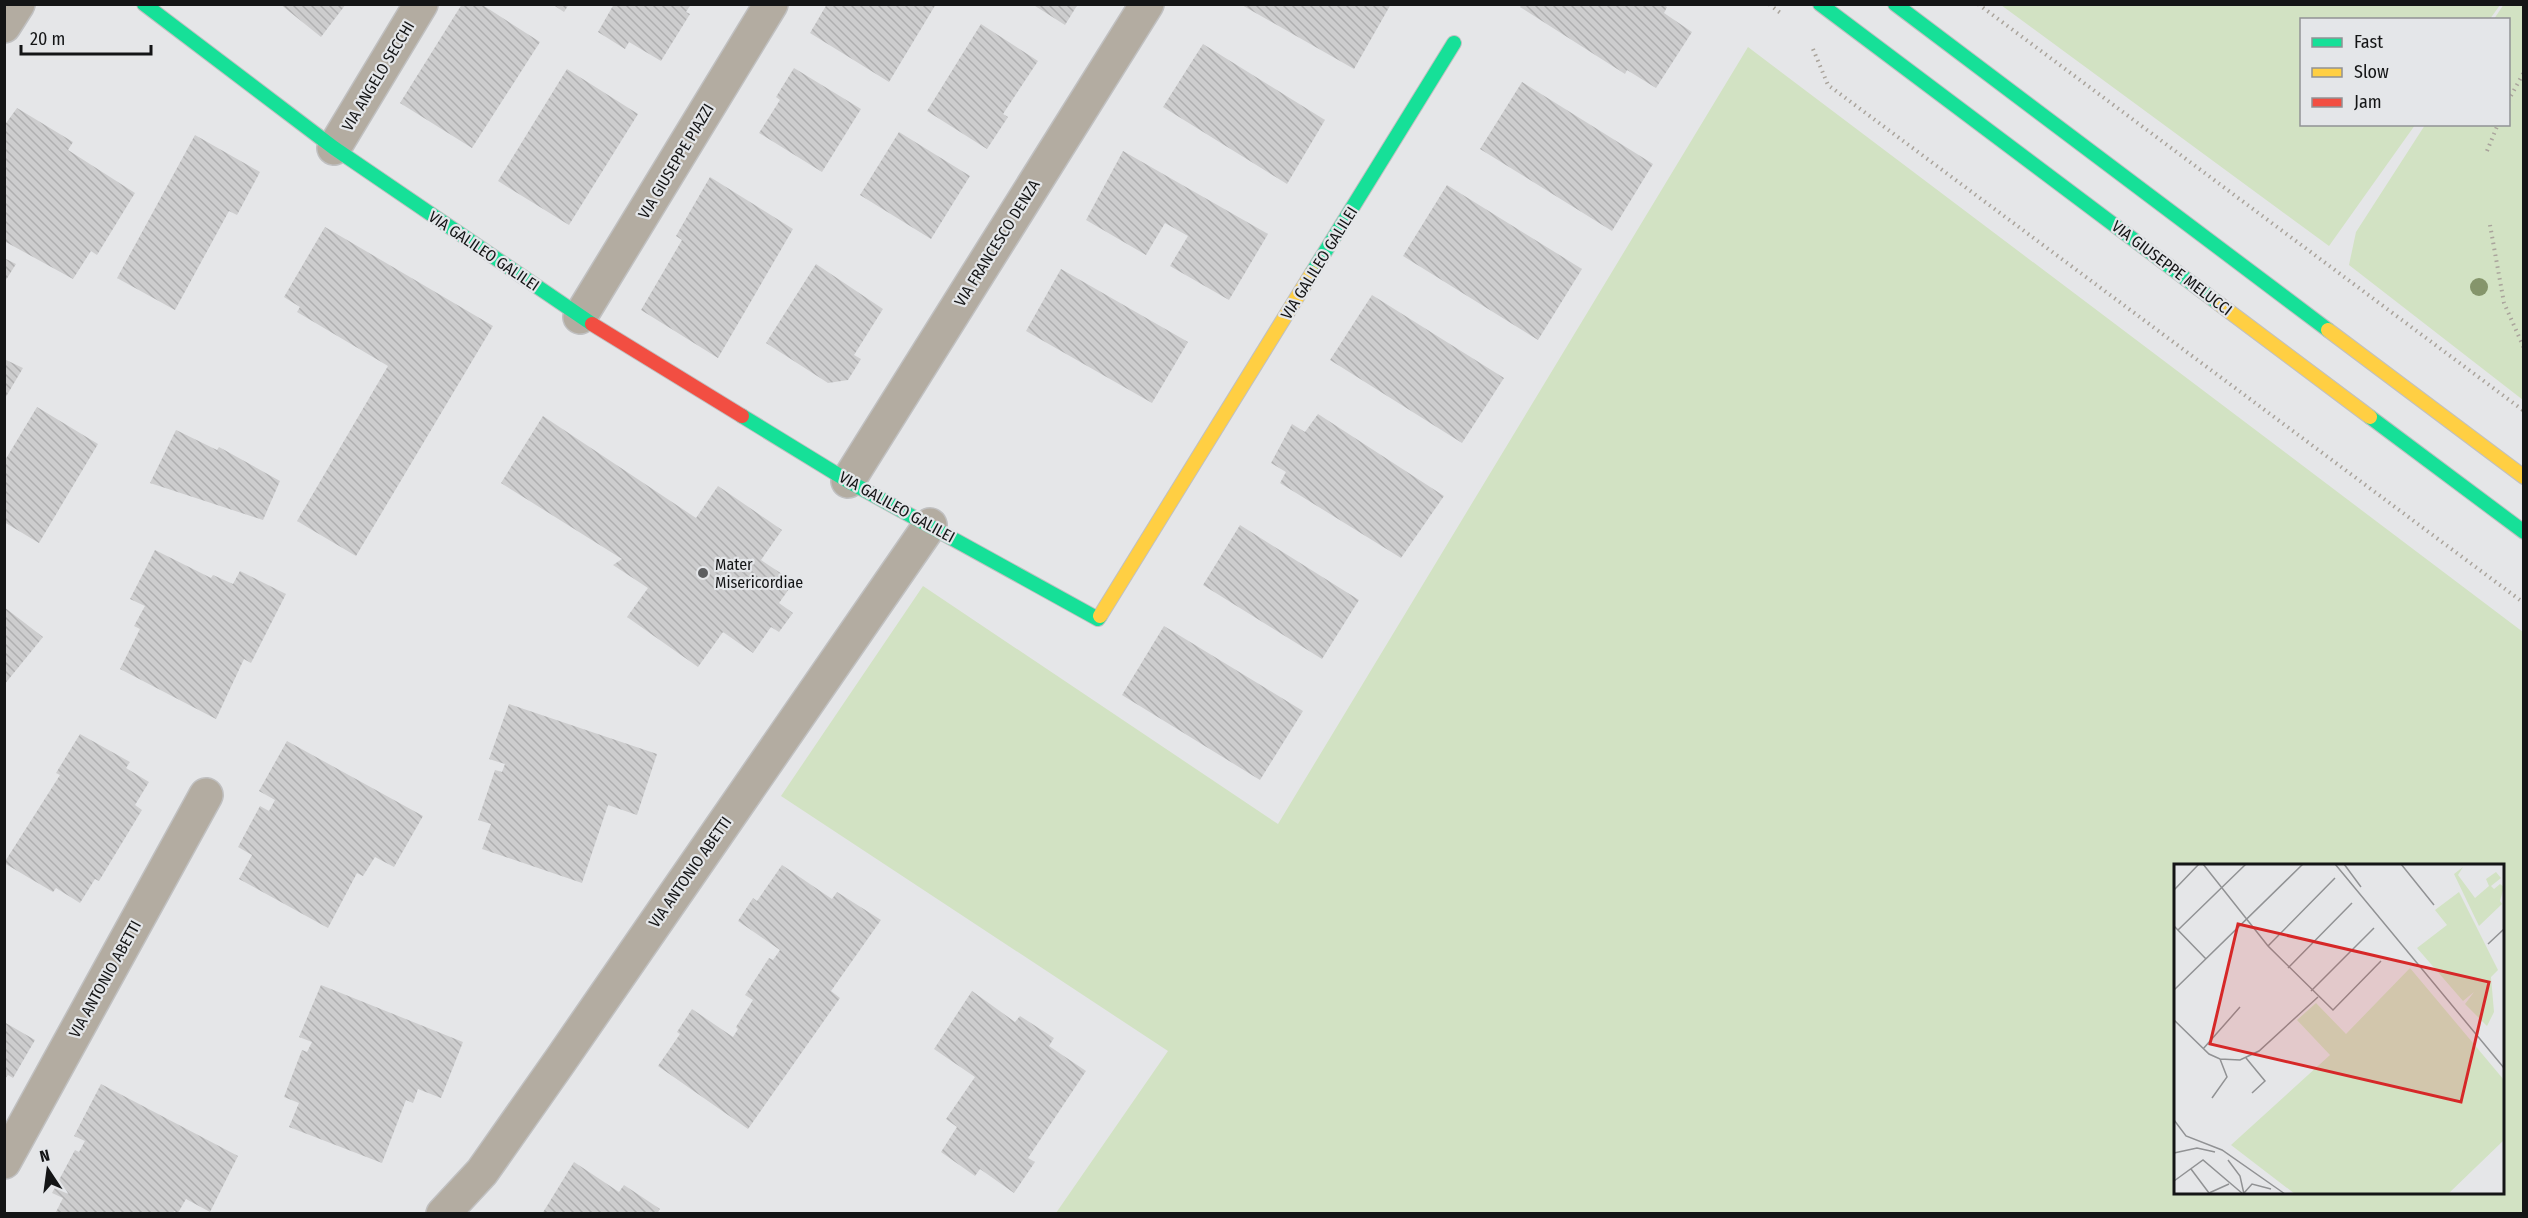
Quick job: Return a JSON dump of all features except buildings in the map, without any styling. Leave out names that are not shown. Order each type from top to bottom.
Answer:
[{"type":"street","points":[[4,26],[18,4]]},
{"type":"street","name":"VIA GALILEO GALILEI","points":[[144,4],[334,148],[580,317],[848,481],[1098,619],[1454,43]]},
{"type":"street","name":"VIA ANGELO SECCHI","points":[[334,148],[421,4]]},
{"type":"street","name":"VIA GIUSEPPE PIAZZI","points":[[580,317],[771,4]]},
{"type":"street","name":"VIA FRANCESCO DENZA","points":[[848,481],[1147,4]]},
{"type":"street","name":"VIA GIUSEPPE MELUCCI","points":[[1820,4],[2523,532]]},
{"type":"street","points":[[1895,4],[2523,477]]},
{"type":"street","name":"VIA ANTONIO ABETTI","points":[[443,1214],[482,1172],[521,1117],[930,525]]},
{"type":"street","name":"VIA ANTONIO ABETTI","points":[[4,1162],[206,795]]},
{"type":"path","points":[[1769,4],[1787,18]]},
{"type":"path","points":[[1978,4],[2523,411]]},
{"type":"path","points":[[1810,43],[1828,85],[2523,603]]},
{"type":"path","points":[[2510,97],[2523,72]]},
{"type":"path","points":[[2487,151],[2497,126]]},
{"type":"path","points":[[2490,225],[2504,303],[2523,348]]},
{"type":"green space","points":[[2504,4],[2523,5],[2523,400],[2349,265],[2356,232],[2424,126],[2510,126],[2510,18],[2495,18]]},
{"type":"green space","points":[[2001,5],[2500,5],[2491,18],[2300,18],[2300,126],[2414,126],[2329,246]]},
{"type":"green space","points":[[1748,47],[2523,632],[2523,1213],[1056,1213],[1168,1051],[781,796],[923,586],[1278,824]]},
{"type":"traffic: fast","points":[[144,4],[334,148],[592,324]]},
{"type":"traffic: fast","points":[[1820,4],[2218,303]]},
{"type":"traffic: fast","points":[[1895,4],[2328,330]]},
{"type":"traffic: fast","points":[[1312,273],[1454,43]]},
{"type":"traffic: fast","points":[[742,416],[848,481],[1098,619],[1100,616]]},
{"type":"traffic: fast","points":[[2370,417],[2524,532]]},
{"type":"traffic: slow","points":[[1100,616],[1312,273]]},
{"type":"traffic: slow","points":[[2218,303],[2370,417]]},
{"type":"traffic: slow","points":[[2328,330],[2524,477]]},
{"type":"traffic: jam","points":[[592,324],[742,416]]},
{"type":"place","name":"Mater Misericordiae","points":[[703,573]]}]
